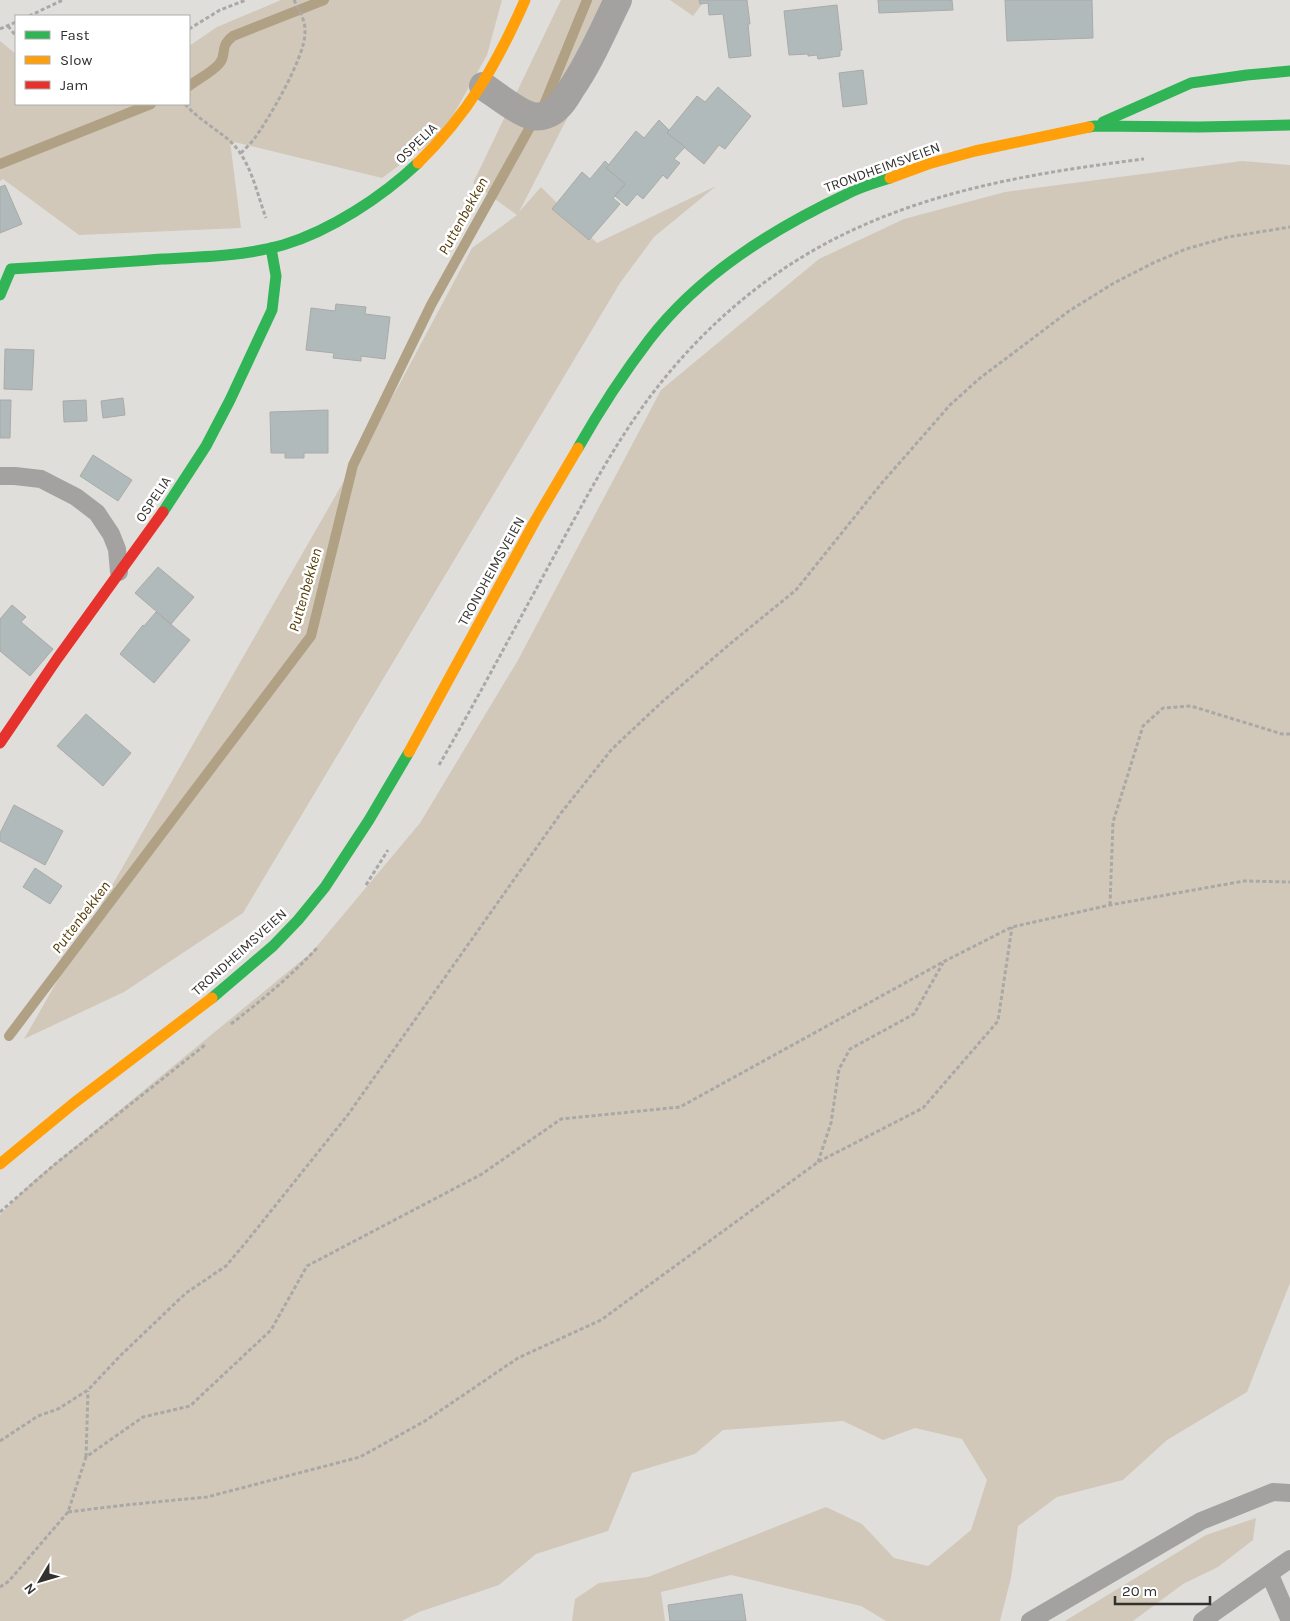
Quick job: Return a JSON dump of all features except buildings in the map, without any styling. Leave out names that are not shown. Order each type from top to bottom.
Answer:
[{"type":"main road","name":"OSPELIA","points":[[0,295],[6,273],[217,256],[270,248],[321,230],[343,218],[385,191],[420,163],[441,141],[471,105],[483,86],[502,53],[525,0]]},
{"type":"main road","name":"TRONDHEIMSVEIEN","points":[[1095,126],[1190,83],[1290,71]]},
{"type":"main road","name":"TRONDHEIMSVEIEN","points":[[0,1164],[238,976],[273,946],[298,920],[325,887],[370,820],[395,777],[535,521],[598,412],[650,339],[679,307],[706,281],[732,260],[781,228],[848,193],[928,164],[975,151],[1095,126],[1290,126]]},
{"type":"main road","name":"OSPELIA","points":[[0,743],[57,659],[165,509],[206,446],[230,400],[272,310],[276,276],[270,248]]},
{"type":"street","points":[[483,86],[532,116],[550,113],[564,100],[581,75],[618,0]]},
{"type":"lane","points":[[0,476],[41,479],[76,497],[97,513],[111,534],[116,549],[119,572]]},
{"type":"lane","points":[[1030,1621],[1201,1521],[1273,1492],[1290,1493]]},
{"type":"lane","points":[[1202,1621],[1290,1559]]},
{"type":"lane","points":[[1270,1574],[1290,1621]]},
{"type":"path","points":[[30,15],[63,0]]},
{"type":"path","points":[[190,28],[220,10],[246,0]]},
{"type":"path","points":[[241,153],[253,141],[263,126],[296,66],[304,46],[306,31],[304,21],[294,0]]},
{"type":"path","points":[[0,29],[15,22]]},
{"type":"path","points":[[8,26],[15,35]]},
{"type":"path","points":[[186,105],[231,142],[241,153],[250,169],[266,220],[270,248]]},
{"type":"path","points":[[436,771],[568,531],[627,430],[676,364],[727,312],[775,274],[829,241],[864,224],[939,197],[983,185],[1052,172],[1150,158]]},
{"type":"path","points":[[0,1441],[38,1416],[58,1409],[88,1390],[121,1355],[186,1293],[226,1266],[347,1116],[561,813],[612,749],[662,702],[796,590],[881,484],[950,405],[980,378],[1069,311],[1114,282],[1186,249],[1228,236],[1290,227]]},
{"type":"path","points":[[1110,904],[1113,822],[1143,726],[1163,708],[1191,706],[1282,734],[1290,734]]},
{"type":"path","points":[[365,885],[389,849]]},
{"type":"path","points":[[86,1457],[144,1417],[190,1406],[271,1330],[306,1266],[482,1174],[561,1119],[680,1107],[943,962],[1012,927],[1110,904],[1244,881],[1290,882]]},
{"type":"path","points":[[68,1512],[125,1504],[207,1497],[360,1457],[425,1421],[518,1358],[601,1320],[818,1162],[923,1108],[998,1021],[1012,927]]},
{"type":"path","points":[[226,1028],[273,991],[320,944]]},
{"type":"path","points":[[818,1162],[831,1123],[839,1069],[850,1049],[914,1014],[943,962]]},
{"type":"path","points":[[0,1212],[54,1166],[211,1040]]},
{"type":"path","points":[[0,1587],[10,1580],[68,1512],[86,1457],[88,1390]]},
{"type":"shaded area","points":[[281,0],[502,0],[487,55],[443,133],[382,178],[230,141],[241,228],[79,235],[3,179],[0,181],[0,41],[15,53],[15,105],[190,105],[190,45],[217,27]]},
{"type":"shaded area","points":[[561,0],[628,0],[519,212],[541,187],[597,243],[716,186],[654,237],[620,283],[243,913],[124,992],[24,1039],[399,385],[472,248],[517,215],[473,183]]},
{"type":"shaded area","points":[[670,0],[705,0],[693,16]]},
{"type":"shaded area","points":[[1242,161],[1290,165],[1290,1283],[1247,1392],[1167,1440],[1123,1480],[1057,1497],[1018,1526],[1011,1578],[1000,1621],[886,1621],[861,1606],[731,1575],[661,1592],[665,1621],[572,1621],[575,1599],[599,1583],[648,1577],[826,1507],[862,1524],[894,1558],[928,1566],[971,1530],[987,1480],[962,1439],[915,1428],[883,1440],[843,1421],[723,1430],[695,1454],[632,1473],[608,1531],[536,1554],[499,1585],[419,1612],[402,1621],[0,1621],[0,1215],[31,1183],[312,952],[420,823],[518,660],[661,390],[819,259],[904,219],[1005,192]]},
{"type":"shaded area","points":[[1256,1518],[1253,1540],[1218,1567],[1183,1584],[1133,1621],[1065,1621],[1206,1535]]},
{"type":"waterway","points":[[190,85],[219,64],[223,57],[224,47],[233,36],[324,0]]},
{"type":"waterway","name":"Puttenbekken","points":[[544,105],[587,0]]},
{"type":"waterway","points":[[0,164],[148,105]]},
{"type":"waterway","name":"Puttenbekken","points":[[9,1036],[311,636],[353,465],[431,305],[529,129]]},
{"type":"traffic: fast","points":[[1103,122],[1191,83],[1290,71]]},
{"type":"traffic: fast","points":[[1089,127],[1290,125]]},
{"type":"traffic: fast","points":[[0,295],[11,269],[223,255],[253,252],[283,245],[319,231],[355,212],[404,176],[418,163]]},
{"type":"traffic: fast","points":[[578,448],[594,420],[639,353],[669,316],[691,294],[739,255],[792,222],[852,192],[890,178]]},
{"type":"traffic: fast","points":[[163,512],[206,446],[230,400],[272,310],[276,276],[271,248]]},
{"type":"traffic: fast","points":[[212,998],[273,946],[298,920],[325,887],[369,820],[409,752]]},
{"type":"traffic: slow","points":[[418,163],[452,126],[480,87],[504,46],[525,0]]},
{"type":"traffic: slow","points":[[890,178],[928,164],[975,151],[1089,127]]},
{"type":"traffic: slow","points":[[409,752],[535,521],[578,448]]},
{"type":"traffic: slow","points":[[0,1164],[74,1103],[212,998]]},
{"type":"traffic: jam","points":[[0,743],[57,659],[163,512]]}]
